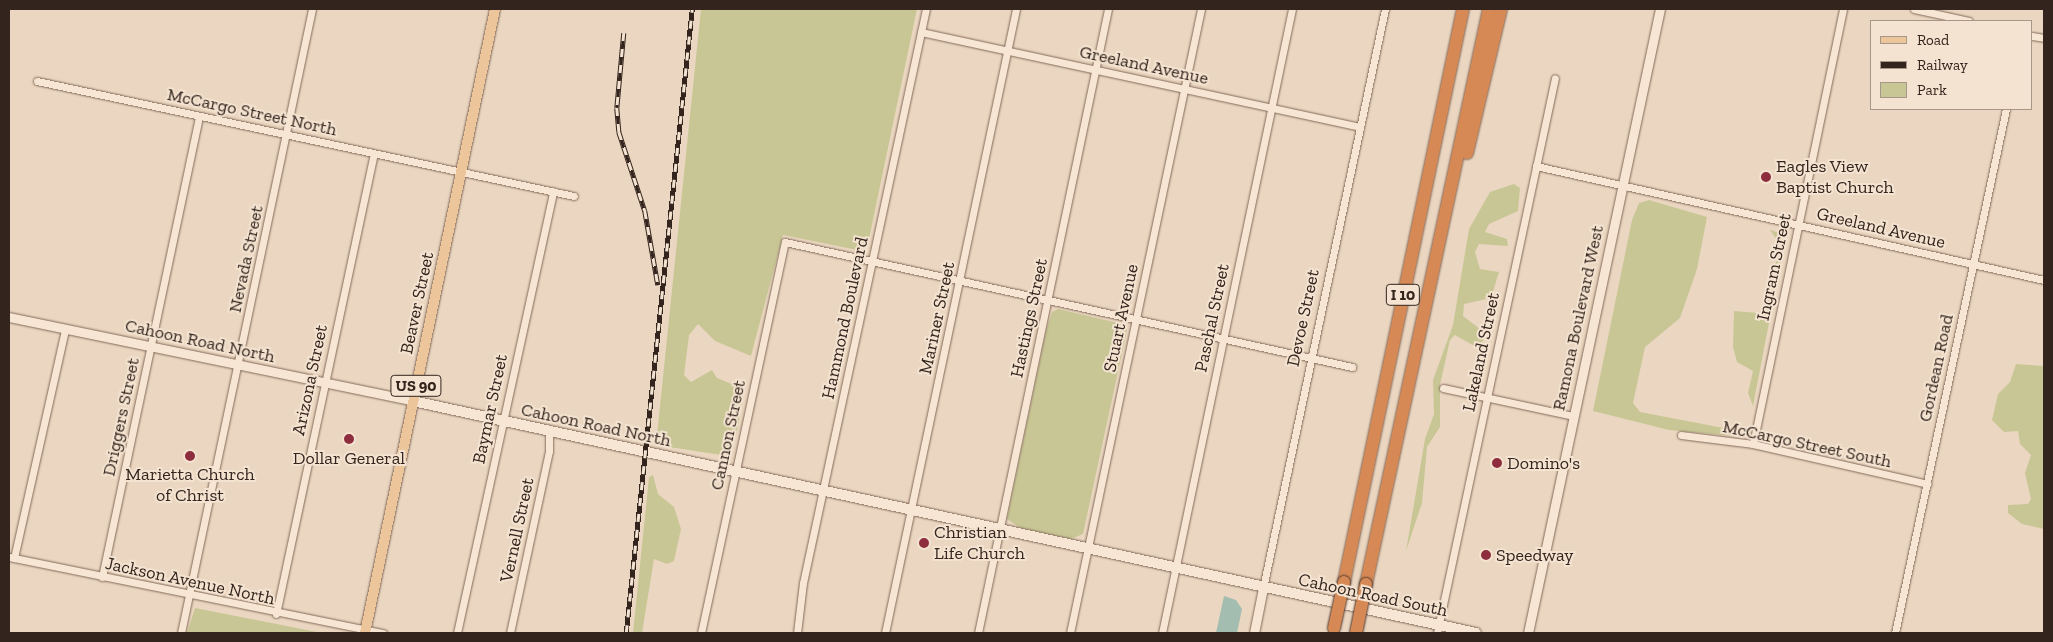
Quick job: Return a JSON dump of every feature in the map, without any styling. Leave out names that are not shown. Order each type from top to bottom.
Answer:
[{"type":"highway","name":"I 10","points":[[1334,631],[1463,9]]},
{"type":"highway","name":"I 10","points":[[1356,633],[1489,9]]},
{"type":"highway","points":[[1442,229],[1455,200],[1501,9]]},
{"type":"main road","name":"Beaver Street","points":[[366,632],[495,9]]},
{"type":"main road","name":"Cahoon Road North","points":[[413,401],[1176,568]]},
{"type":"main road","points":[[1176,568],[1263,588]]},
{"type":"main road","name":"Cahoon Road South","points":[[1263,588],[1438,629],[1476,633]]},
{"type":"street","name":"Nevada Street","points":[[181,633],[239,366],[312,9]]},
{"type":"street","name":"Hammond Boulevard","points":[[797,633],[824,491],[926,9]]},
{"type":"street","name":"Mariner Street","points":[[885,633],[1016,9]]},
{"type":"street","name":"Hastings Street","points":[[978,633],[1108,9]]},
{"type":"street","name":"Stuart Avenue","points":[[1070,633],[1201,9]]},
{"type":"street","name":"Paschal Street","points":[[1162,633],[1292,9]]},
{"type":"street","name":"Devoe Street","points":[[1254,633],[1385,9]]},
{"type":"street","name":"Ramona Boulevard West","points":[[1528,633],[1660,9]]},
{"type":"street","name":"Ingram Street","points":[[1753,444],[1843,9]]},
{"type":"street","points":[[1914,9],[1964,20]]},
{"type":"street","name":"Greeland Avenue","points":[[921,32],[1360,127]]},
{"type":"street","name":"Lakeland Street","points":[[1438,629],[1555,78]]},
{"type":"street","name":"McCargo Street North","points":[[37,81],[287,135],[462,170]]},
{"type":"street","name":"Gordean Road","points":[[1895,633],[2006,110]]},
{"type":"street","name":"Driggers Street","points":[[102,577],[198,116]]},
{"type":"street","name":"Arizona Street","points":[[276,614],[374,153]]},
{"type":"street","name":"Greeland Avenue","points":[[1536,166],[2044,280]]},
{"type":"street","points":[[462,170],[574,196]]},
{"type":"street","name":"Baymar Street","points":[[457,633],[553,191]]},
{"type":"street","name":"Cannon Street","points":[[701,633],[785,242],[873,261]]},
{"type":"street","points":[[873,261],[1352,367]]},
{"type":"street","name":"Cahoon Road North","points":[[9,317],[413,401]]},
{"type":"street","points":[[12,558],[65,329]]},
{"type":"street","points":[[1443,388],[1574,416]]},
{"type":"street","name":"Vernell Street","points":[[510,633],[550,451],[549,432]]},
{"type":"street","name":"McCargo Street South","points":[[1680,435],[1753,444],[1927,484]]},
{"type":"street","name":"Jackson Avenue North","points":[[12,558],[276,614],[366,632],[383,633]]},
{"type":"green space","points":[[701,9],[917,9],[869,239],[862,251],[783,235],[751,356],[715,341],[698,324],[689,335],[684,375],[691,382],[712,370],[717,378],[744,389],[737,432],[728,456],[656,445]]},
{"type":"green space","points":[[1514,184],[1520,188],[1518,211],[1489,224],[1485,232],[1507,239],[1508,246],[1479,244],[1475,252],[1480,269],[1499,272],[1491,298],[1464,304],[1463,316],[1484,332],[1484,340],[1476,347],[1455,335],[1450,340],[1440,385],[1440,427],[1427,447],[1422,503],[1406,551],[1425,439],[1434,414],[1433,380],[1453,325],[1469,229],[1490,192]]},
{"type":"green space","points":[[1649,200],[1707,217],[1697,269],[1680,318],[1645,347],[1633,403],[1640,412],[1734,430],[1738,434],[1734,436],[1669,430],[1593,411],[1632,220],[1639,203]]},
{"type":"green space","points":[[1770,230],[1786,235],[1753,406],[1748,393],[1753,371],[1737,362],[1733,347],[1734,311],[1758,313],[1767,305],[1780,244]]},
{"type":"green space","points":[[1058,309],[1122,324],[1127,330],[1083,534],[1071,539],[1020,528],[1007,519],[1046,331],[1052,312]]},
{"type":"green space","points":[[2016,364],[2044,366],[2044,529],[2022,524],[2008,513],[2008,505],[2028,504],[2031,499],[2025,473],[2031,455],[2020,444],[2018,431],[2004,432],[1992,420],[1998,394],[2010,382]]},
{"type":"green space","points":[[653,475],[658,494],[674,507],[681,529],[674,561],[667,564],[654,559],[642,633],[633,633],[649,477]]},
{"type":"green space","points":[[195,608],[322,633],[187,633]]},
{"type":"shaded area","points":[[1224,596],[1236,600],[1242,609],[1237,633],[1216,633]]},
{"type":"railway","points":[[626,633],[692,9]]},
{"type":"railway","points":[[624,33],[617,108],[619,132],[645,211],[658,285]]},
{"type":"place","name":"Eagles View Baptist Church","points":[[1766,177]]},
{"type":"place","name":"Dollar General","points":[[349,439]]},
{"type":"place","name":"Marietta Church of Christ","points":[[190,456]]},
{"type":"place","name":"Domino's","points":[[1497,463]]},
{"type":"place","name":"Christian Life Church","points":[[924,543]]},
{"type":"place","name":"Speedway","points":[[1486,555]]}]
